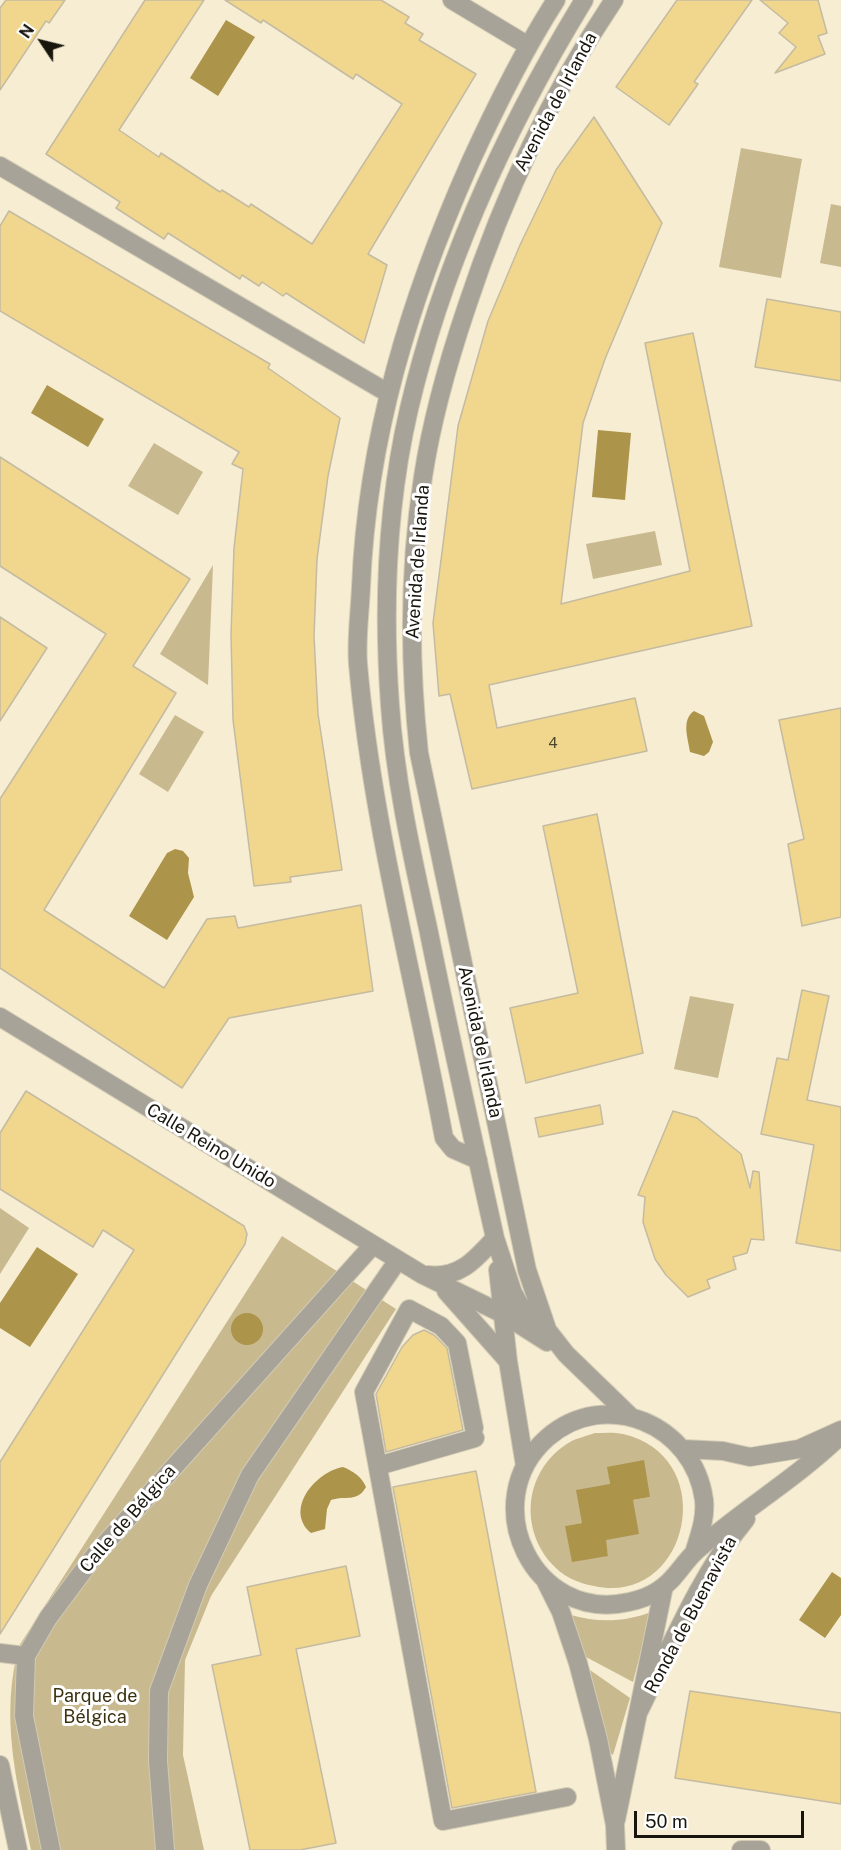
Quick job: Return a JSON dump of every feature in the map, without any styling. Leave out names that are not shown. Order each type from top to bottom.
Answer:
[{"type":"street","points":[[452,0],[527,45]]},
{"type":"street","points":[[478,1160],[453,1149],[444,1138],[426,1039],[392,883],[373,775],[358,661],[367,504],[388,393],[439,233],[502,93],[527,45],[556,0]]},
{"type":"street","name":"Avenida de Irlanda","points":[[584,0],[549,57],[491,174],[434,321],[404,435],[391,526],[388,608],[390,706],[402,804],[417,879],[495,1238],[513,1293],[521,1307],[548,1331],[566,1354],[630,1416]]},
{"type":"street","name":"Avenida de Irlanda","points":[[548,1331],[527,1270],[419,753],[412,690],[412,597],[423,477],[443,377],[483,256],[508,193],[537,131],[569,70],[614,0]]},
{"type":"street","points":[[0,166],[388,393]]},
{"type":"street","points":[[392,883],[417,879]]},
{"type":"street","name":"Calle Reino Unido","points":[[0,1017],[423,1275],[503,1314],[566,1354]]},
{"type":"street","points":[[423,1275],[442,1277],[457,1273],[495,1238]]},
{"type":"street","name":"Avenida de Irlanda","points":[[495,1238],[508,1361],[525,1466]]},
{"type":"street","name":"Calle de Bélgica","points":[[51,1850],[24,1716],[26,1656],[48,1618],[95,1555],[373,1245]]},
{"type":"street","points":[[165,1850],[158,1761],[159,1691],[198,1585],[250,1475],[398,1260]]},
{"type":"street","name":"Calle Reino Unido","points":[[441,1285],[508,1361]]},
{"type":"street","points":[[378,1466],[474,1433],[468,1352],[441,1326],[409,1309],[364,1392],[443,1821],[567,1797]]},
{"type":"street","name":"Ronda de Buenavista","points":[[694,1553],[703,1523],[704,1502],[695,1468],[683,1449],[672,1438],[649,1422],[630,1416],[590,1416],[558,1429],[536,1448],[525,1466],[514,1499],[515,1526],[521,1545],[533,1567],[546,1580],[574,1597],[605,1604],[636,1600],[664,1586],[676,1576],[694,1553],[768,1492],[821,1454],[841,1432]]},
{"type":"street","name":"Ronda de Buenavista","points":[[683,1449],[723,1451],[750,1457],[799,1449],[841,1432]]},
{"type":"street","name":"Ronda de Buenavista","points":[[639,1711],[669,1649],[717,1561],[737,1530],[768,1492]]},
{"type":"street","name":"Ronda de Buenavista","points":[[546,1580],[561,1612],[578,1663],[598,1738],[615,1825],[616,1850]]},
{"type":"street","name":"Ronda de Buenavista","points":[[615,1825],[664,1586]]},
{"type":"street","points":[[0,1653],[26,1656]]},
{"type":"street","points":[[0,1765],[18,1850]]},
{"type":"street","points":[[741,1850],[761,1850]]},
{"type":"green space","points":[[741,148],[802,159],[781,278],[719,267]]},
{"type":"green space","points":[[831,204],[841,206],[841,267],[820,263]]},
{"type":"green space","points":[[154,443],[203,472],[178,515],[128,486]]},
{"type":"green space","points":[[655,531],[662,565],[593,579],[586,544]]},
{"type":"green space","points":[[213,565],[208,685],[160,654]]},
{"type":"green space","points":[[175,715],[204,732],[168,792],[139,774]]},
{"type":"green space","points":[[690,996],[734,1004],[718,1078],[674,1069]]},
{"type":"green space","points":[[0,1208],[29,1228],[0,1274]]},
{"type":"green space","name":"Parque de Bélgica","points":[[282,1236],[396,1309],[211,1596],[185,1660],[183,1755],[204,1850],[31,1850],[20,1798],[10,1723],[13,1672],[19,1646]]},
{"type":"green space","points":[[595,1433],[623,1434],[654,1448],[674,1470],[682,1498],[681,1526],[671,1553],[653,1574],[627,1586],[594,1586],[565,1575],[551,1563],[534,1532],[531,1515],[532,1498],[536,1482],[544,1467],[555,1453],[570,1442]],"holes":[[[608,1467],[650,1497],[633,1500],[605,1540],[608,1555],[566,1526],[582,1523],[610,1484]]]},
{"type":"green space","points":[[651,1612],[633,1682],[586,1657],[571,1615],[611,1620],[631,1618]]},
{"type":"green space","points":[[590,1670],[630,1698],[613,1755],[609,1752]]},
{"type":"shaded area","points":[[226,20],[255,37],[218,96],[190,78]]},
{"type":"shaded area","points":[[47,385],[104,419],[88,447],[31,413]]},
{"type":"shaded area","points":[[598,430],[631,433],[625,500],[592,497]]},
{"type":"shaded area","points":[[694,711],[704,716],[713,742],[709,752],[704,756],[690,752],[686,724]]},
{"type":"shaded area","points":[[175,849],[183,851],[189,858],[188,873],[194,897],[167,940],[129,916],[167,853]]},
{"type":"shaded area","points":[[37,1247],[78,1274],[30,1347],[0,1328],[0,1303]]},
{"type":"shaded area","points":[[247,1313],[258,1318],[263,1329],[258,1340],[247,1345],[236,1340],[231,1329],[236,1318]]},
{"type":"shaded area","points":[[644,1460],[650,1497],[633,1500],[639,1534],[606,1540],[608,1556],[572,1562],[565,1526],[582,1523],[576,1490],[610,1484],[607,1467]]},
{"type":"shaded area","points":[[343,1467],[357,1475],[366,1487],[355,1497],[331,1500],[327,1509],[325,1529],[311,1533],[303,1524],[301,1514],[306,1493],[322,1476]]},
{"type":"shaded area","points":[[832,1572],[841,1578],[841,1615],[825,1638],[799,1620]]},
{"type":"building","points":[[6,0],[65,0],[49,23],[46,21],[0,90],[0,8]]},
{"type":"building","points":[[145,0],[204,0],[119,130],[159,157],[161,153],[220,192],[222,190],[249,207],[251,204],[312,244],[402,104],[356,74],[353,79],[263,20],[261,23],[225,0],[381,0],[409,17],[405,23],[423,34],[419,40],[476,74],[368,254],[387,265],[364,343],[286,293],[283,296],[262,282],[259,286],[242,275],[240,279],[168,233],[164,239],[116,208],[120,202],[46,154]]},
{"type":"building","points":[[677,0],[752,0],[694,82],[698,84],[669,125],[616,87]]},
{"type":"building","points":[[760,0],[818,0],[827,33],[818,36],[825,54],[775,73],[796,47],[779,33],[788,23]]},
{"type":"building","points":[[594,117],[662,223],[605,359],[583,423],[561,604],[690,571],[645,343],[693,333],[752,626],[489,685],[497,728],[635,698],[647,751],[472,789],[450,694],[439,696],[433,623],[458,426],[488,321],[520,245],[556,170]]},
{"type":"building","points":[[9,211],[270,364],[268,368],[340,418],[328,476],[317,559],[314,636],[318,714],[342,870],[290,877],[291,882],[254,886],[233,720],[231,635],[234,548],[243,469],[232,464],[239,452],[0,311],[0,226]]},
{"type":"building","points":[[767,299],[841,312],[841,381],[755,367]]},
{"type":"building","points":[[0,457],[190,579],[133,666],[176,693],[44,910],[164,988],[207,919],[235,916],[238,928],[361,905],[373,991],[229,1018],[182,1088],[0,968],[0,799],[106,634],[0,566]]},
{"type":"building","points":[[0,617],[47,648],[0,721]]},
{"type":"building","points":[[841,708],[841,917],[802,926],[788,844],[804,839],[779,720]]},
{"type":"building","points":[[597,814],[643,1053],[526,1083],[510,1008],[578,993],[543,826]]},
{"type":"building","points":[[802,990],[829,996],[807,1100],[841,1107],[841,1251],[796,1243],[814,1145],[761,1134],[777,1058],[788,1060]]},
{"type":"building","points":[[26,1091],[244,1226],[247,1234],[245,1244],[0,1634],[0,1462],[134,1250],[103,1230],[93,1247],[0,1189],[0,1133]]},
{"type":"building","points":[[600,1105],[603,1124],[539,1137],[535,1118]]},
{"type":"building","points":[[673,1111],[697,1118],[741,1154],[750,1188],[753,1171],[759,1172],[764,1240],[751,1239],[747,1253],[733,1257],[736,1269],[707,1280],[710,1288],[688,1297],[666,1275],[655,1259],[643,1222],[645,1197],[638,1195]]},
{"type":"building","points":[[424,1330],[434,1335],[447,1348],[463,1430],[386,1452],[376,1394],[402,1347],[413,1335]]},
{"type":"building","points":[[476,1471],[536,1792],[452,1808],[393,1487]]},
{"type":"building","points":[[346,1566],[360,1636],[296,1649],[336,1843],[300,1850],[250,1850],[212,1665],[261,1655],[247,1587]]},
{"type":"building","points":[[690,1691],[841,1713],[841,1804],[675,1778]]}]
